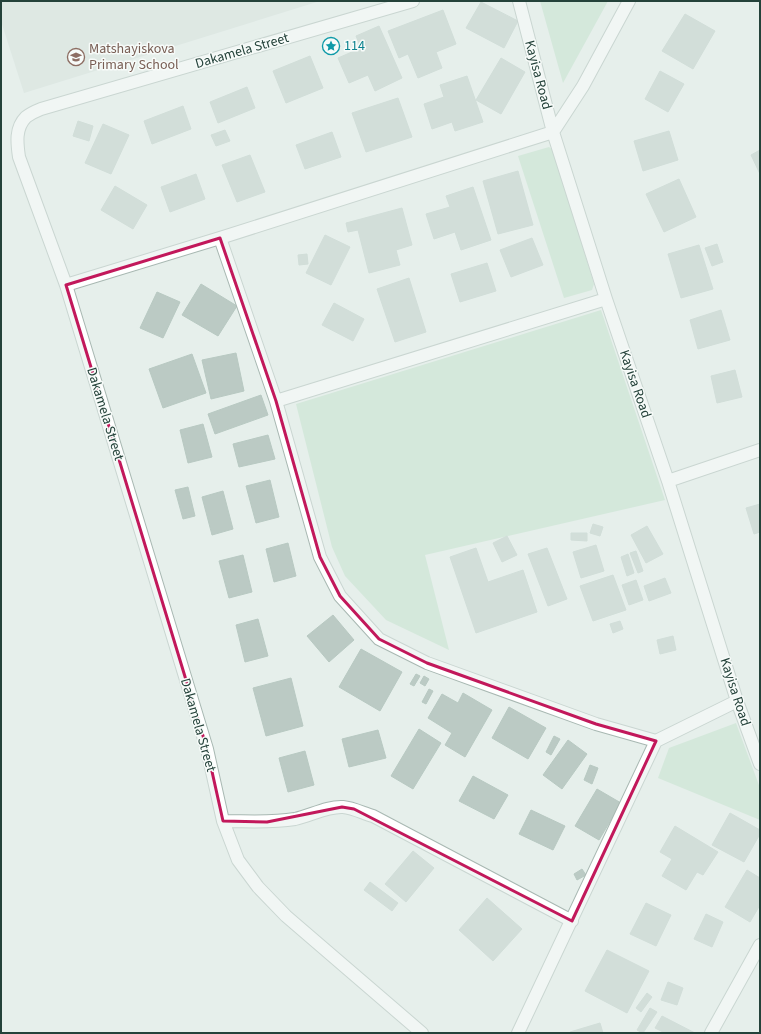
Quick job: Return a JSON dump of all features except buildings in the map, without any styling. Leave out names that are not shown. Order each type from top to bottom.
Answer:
[{"type":"street","name":"Dakamela Street","points":[[413,1],[41,109],[27,116],[20,127],[16,141],[19,157],[66,285],[207,749],[224,821],[238,860],[258,887],[286,916],[422,1033]]},
{"type":"street","name":"Kayisa Road","points":[[519,1],[553,132],[606,299],[668,480],[737,701],[760,764]]},
{"type":"street","points":[[66,285],[220,238],[553,132],[584,86],[629,1]]},
{"type":"street","points":[[220,238],[276,401],[320,557],[340,596],[379,639],[427,663],[596,724],[656,741]]},
{"type":"street","points":[[276,401],[606,299]]},
{"type":"street","points":[[668,480],[760,450]]},
{"type":"street","points":[[518,1033],[656,741],[737,701]]},
{"type":"street","points":[[224,821],[267,822],[295,818],[328,809],[342,807],[354,809],[373,816],[572,921]]},
{"type":"street","points":[[711,1033],[760,945]]},
{"type":"highlighted area","points":[[220,238],[276,401],[320,557],[340,596],[379,639],[427,663],[596,724],[656,741],[572,921],[354,809],[342,807],[267,822],[223,821],[207,749],[66,285]]},
{"type":"shaded area","name":"Matshayiskova Primary School","points":[[1,1],[320,1],[24,93],[1,21]]},
{"type":"green space","points":[[540,1],[608,1],[563,83]]},
{"type":"green space","points":[[549,147],[553,150],[594,284],[592,290],[564,298],[518,156]]},
{"type":"green space","points":[[601,310],[665,500],[425,555],[449,650],[386,620],[345,576],[332,547],[296,404]]},
{"type":"green space","points":[[736,723],[760,788],[760,820],[658,778],[669,748]]},
{"type":"place","name":"114","points":[[331,46]]},
{"type":"place","name":"Matshayiskova Primary School","points":[[76,57]]}]
